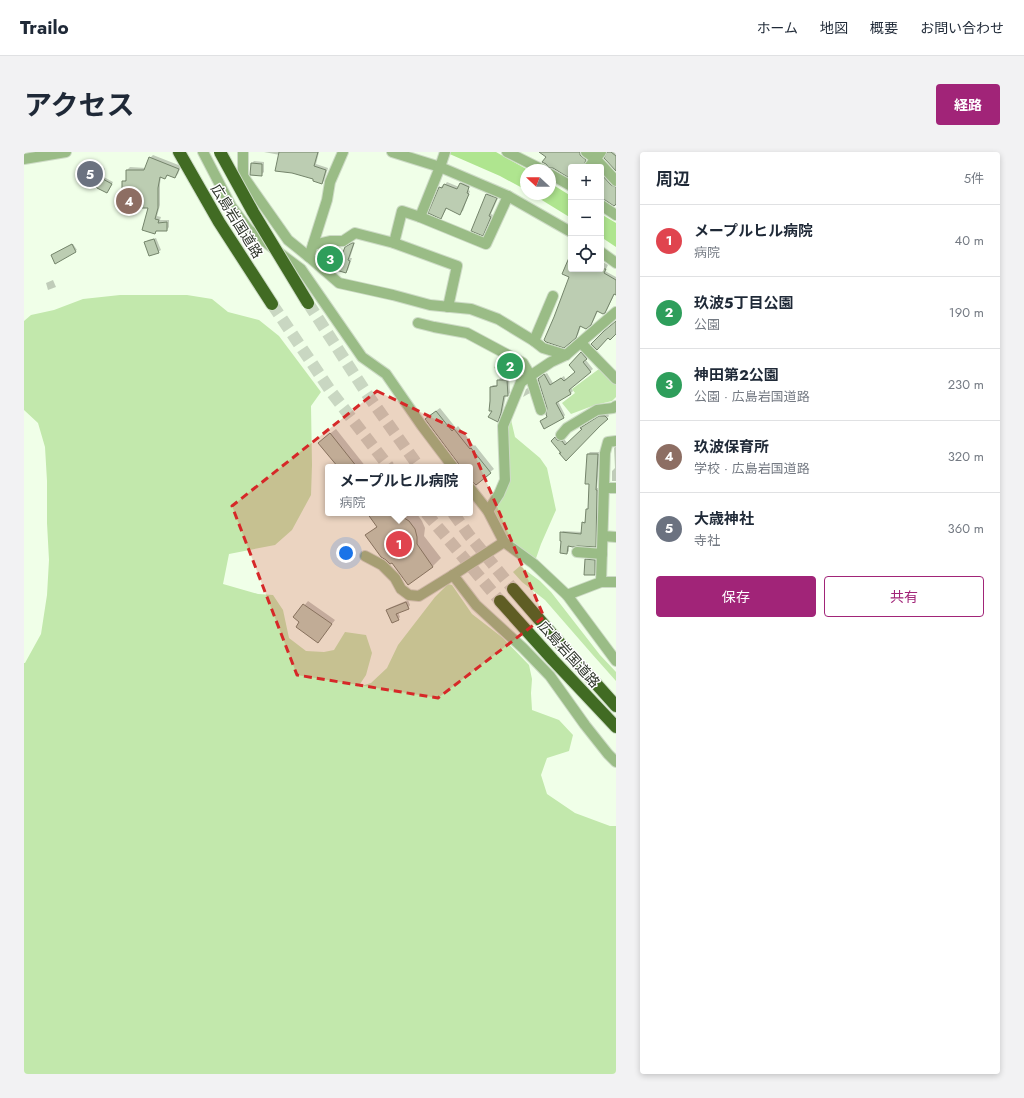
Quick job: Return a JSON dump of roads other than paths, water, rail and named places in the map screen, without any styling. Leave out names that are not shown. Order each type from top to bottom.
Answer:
[{"type":"highway","name":"広島岩国道路","points":[[179,152],[219,222],[272,304]]},
{"type":"highway","name":"広島岩国道路","points":[[220,152],[253,212],[308,303]]},
{"type":"highway","name":"広島岩国道路","points":[[513,589],[616,706]]},
{"type":"highway","name":"広島岩国道路","points":[[500,601],[616,727]]},
{"type":"street","points":[[24,159],[66,152]]},
{"type":"street","points":[[203,152],[231,206],[249,230],[301,270],[362,357],[386,374],[451,464]]},
{"type":"street","points":[[243,152],[243,176],[288,240],[339,283],[430,305],[471,309],[498,320],[534,340],[543,348],[566,355]]},
{"type":"street","points":[[309,258],[327,200],[330,182],[343,152]]},
{"type":"street","points":[[392,152],[443,159],[568,230]]},
{"type":"street","points":[[507,152],[531,164]]},
{"type":"street","points":[[586,152],[595,159],[616,181]]},
{"type":"street","points":[[420,217],[443,159]]},
{"type":"street","points":[[556,177],[568,184]]},
{"type":"street","points":[[394,243],[402,211],[486,244],[508,196]]},
{"type":"street","points":[[604,207],[616,215]]},
{"type":"street","points":[[313,245],[330,241],[343,241],[355,232],[394,243],[457,266],[448,307]]},
{"type":"street","points":[[604,254],[616,263]]},
{"type":"street","points":[[534,340],[553,296]]},
{"type":"street","points":[[488,511],[500,494],[506,480],[503,426],[521,382],[550,362],[566,355],[616,312]]},
{"type":"street","points":[[418,323],[467,333],[523,363],[530,375],[541,410]]},
{"type":"street","points":[[581,343],[616,379]]},
{"type":"street","points":[[560,435],[567,428],[597,410],[614,408],[616,406]]},
{"type":"street","points":[[601,582],[605,453],[608,442],[616,441]]},
{"type":"street","points":[[605,488],[616,488]]},
{"type":"street","points":[[473,492],[488,511],[504,542],[534,564],[567,595],[616,661]]},
{"type":"street","points":[[603,536],[616,536]]},
{"type":"street","points":[[365,556],[382,565],[395,578],[401,589],[410,595],[419,596],[504,542]]},
{"type":"street","points":[[577,552],[602,554]]},
{"type":"street","points":[[453,575],[476,605],[523,648],[550,676],[585,725],[616,762]]},
{"type":"street","points":[[567,595],[601,582],[616,582]]},
{"type":"tunnel","points":[[308,303],[367,394],[417,464]]},
{"type":"tunnel","points":[[272,304],[332,393],[387,464]]},
{"type":"tunnel","points":[[429,516],[500,601]]},
{"type":"tunnel","points":[[455,516],[513,589]]},
{"type":"place","name":"大歳神社","points":[[90,174]]},
{"type":"place","name":"玖波保育所","points":[[129,201]]},
{"type":"place","name":"神田第2公園","points":[[330,259]]},
{"type":"place","name":"玖波５丁目公園","points":[[510,366]]},
{"type":"place","name":"メープルヒル病院","points":[[399,544]]}]
